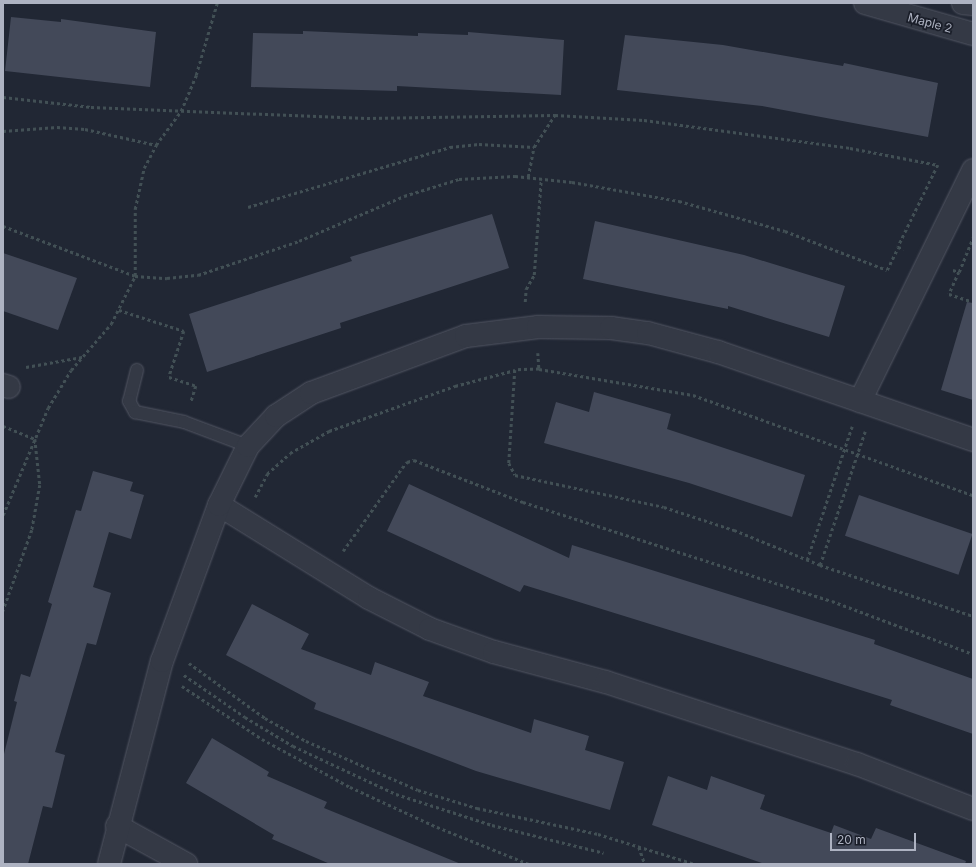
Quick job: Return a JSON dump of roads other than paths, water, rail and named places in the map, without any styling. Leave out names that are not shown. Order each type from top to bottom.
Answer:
[{"type":"street","name":"Maple 2","points":[[865,3],[973,34]]},
{"type":"street","points":[[963,3],[973,4]]},
{"type":"street","points":[[867,403],[929,260],[973,170]]},
{"type":"street","points":[[110,864],[117,826],[170,666],[219,505],[248,446],[261,430],[293,404],[329,386],[466,336],[538,327],[611,328],[684,341],[973,440]]},
{"type":"street","points":[[219,505],[329,574],[399,615],[461,641],[622,687],[857,764],[973,809]]},
{"type":"street","points":[[117,826],[186,864]]},
{"type":"lane","points":[[137,370],[129,401],[135,412],[184,422],[248,446]]}]
